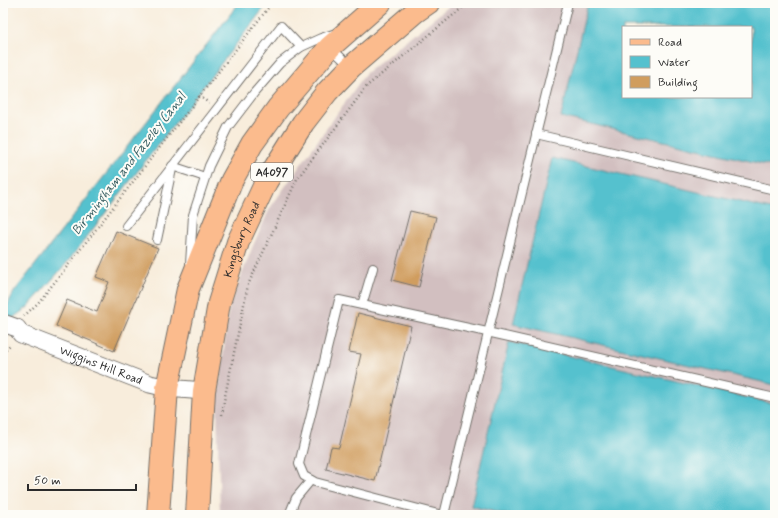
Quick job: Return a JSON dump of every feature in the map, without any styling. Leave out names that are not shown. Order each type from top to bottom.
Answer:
[{"type":"main road","name":"A4097","points":[[158,515],[167,388],[188,289],[232,180],[252,144],[325,42],[352,27],[380,3]]},
{"type":"main road","name":"Kingsbury Road","points":[[197,515],[204,391],[219,303],[238,242],[266,182],[303,123],[351,67],[415,12],[428,3]]},
{"type":"street","name":"Wiggins Hill Road","points":[[13,323],[21,334],[150,384],[167,388],[204,391]]},
{"type":"street","points":[[190,515],[198,492]]},
{"type":"lane","points":[[568,3],[487,332],[443,515],[315,482],[304,476],[299,464],[339,300],[487,332],[775,398]]},
{"type":"lane","points":[[126,226],[281,26],[302,47]]},
{"type":"lane","points":[[188,289],[193,215],[209,166],[228,127],[280,63],[302,47],[325,42],[351,67]]},
{"type":"lane","points":[[536,134],[775,190]]},
{"type":"lane","points":[[172,166],[205,177]]},
{"type":"lane","points":[[157,240],[172,166]]},
{"type":"lane","points":[[362,305],[374,268]]},
{"type":"lane","points":[[289,515],[296,498],[310,480]]},
{"type":"path","points":[[13,323],[24,316],[38,303],[272,3]]},
{"type":"path","points":[[222,416],[248,285],[297,179],[367,86],[468,3]]},
{"type":"shaded area","points":[[453,3],[775,3],[775,515],[220,515],[217,405],[229,308],[252,248],[270,208],[366,73]]},
{"type":"water","name":"Birmingham and Fazeley Canal","points":[[239,3],[268,3],[66,264],[27,308],[14,317],[3,332],[3,314],[14,292]]},
{"type":"water","points":[[588,3],[775,3],[775,167],[561,117]]},
{"type":"water","points":[[552,158],[775,210],[775,385],[513,324]]},
{"type":"water","points":[[509,342],[775,404],[775,515],[508,515],[471,506]]},
{"type":"building","points":[[410,211],[436,217],[419,287],[392,280]]},
{"type":"building","points":[[116,231],[158,248],[114,351],[56,326],[67,300],[97,312],[109,282],[96,277]]},
{"type":"building","points":[[358,313],[411,326],[375,481],[326,469],[331,447],[339,448],[361,354],[349,352]]}]
